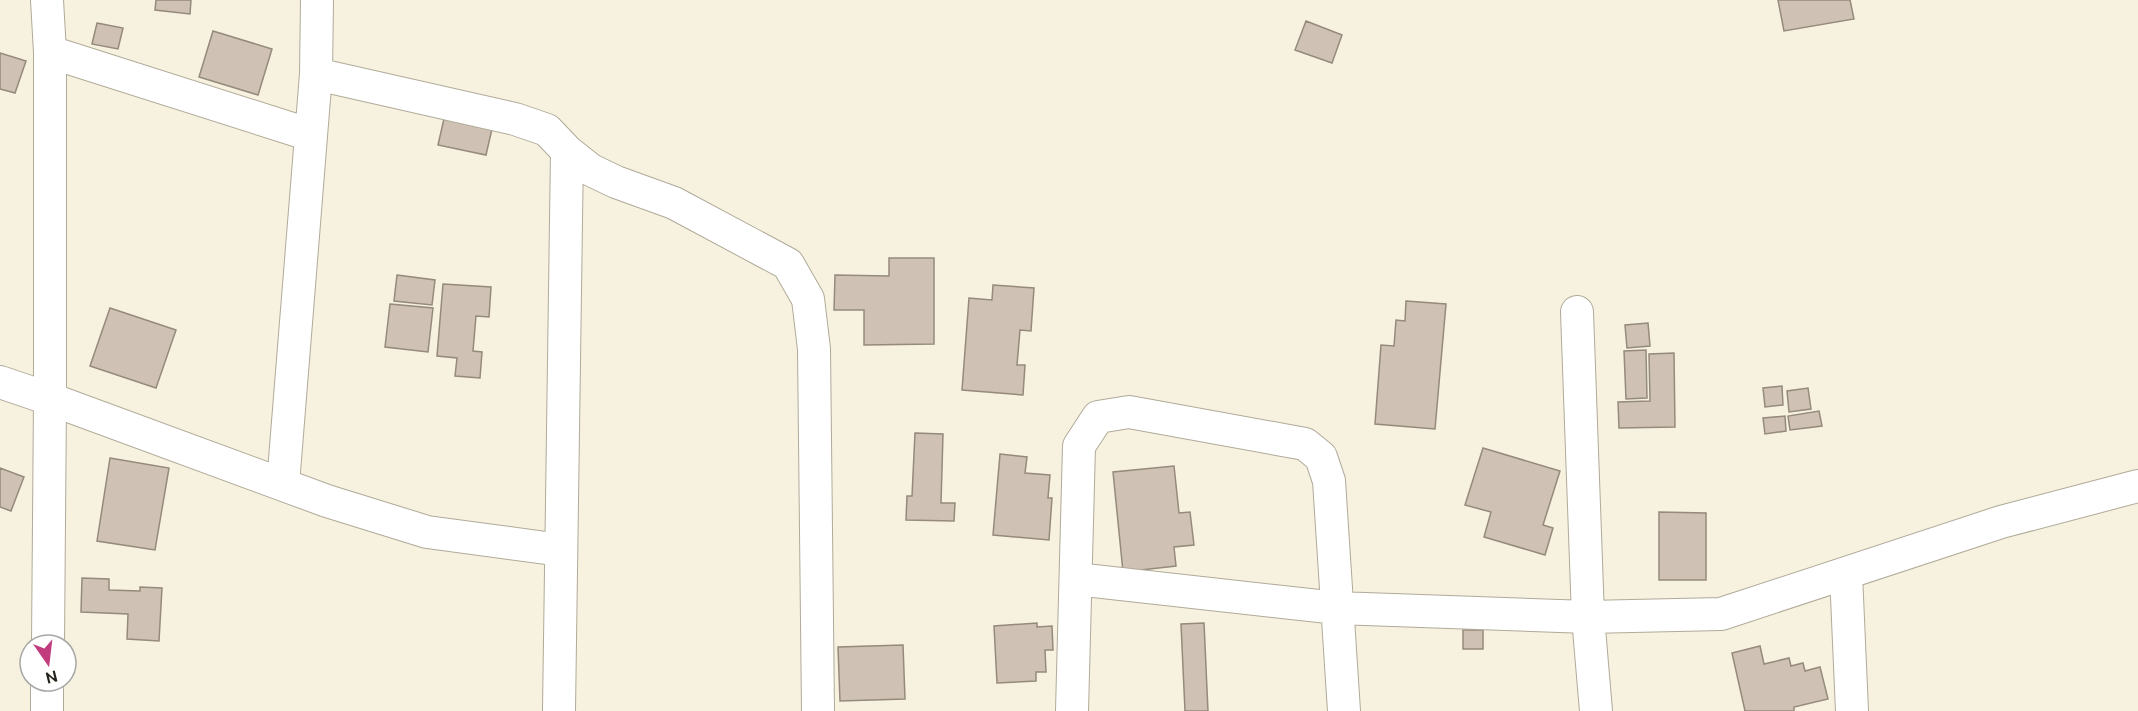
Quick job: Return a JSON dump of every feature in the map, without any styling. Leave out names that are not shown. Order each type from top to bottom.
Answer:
[{"type":"street","points":[[46,0],[50,52],[48,633]]},
{"type":"street","points":[[283,484],[316,74],[316,0]]},
{"type":"street","points":[[50,52],[311,135]]},
{"type":"street","points":[[316,74],[515,119],[547,130],[567,151],[591,170],[616,182],[674,203],[788,264],[808,299],[814,349],[818,711]]},
{"type":"street","points":[[559,711],[567,151]]},
{"type":"street","points":[[1577,312],[1588,616],[1596,711]]},
{"type":"street","points":[[0,382],[327,501],[427,532],[561,550]]},
{"type":"street","points":[[1072,711],[1079,446],[1098,417],[1129,412],[1305,444],[1321,457],[1329,481],[1344,711]]},
{"type":"street","points":[[1076,579],[1337,608],[1588,616],[1721,614],[2001,522],[2138,486]]},
{"type":"street","points":[[1846,574],[1852,711]]},
{"type":"street","points":[[47,693],[47,711]]},
{"type":"building","points":[[156,0],[191,0],[190,14],[155,10]]},
{"type":"building","points":[[1778,0],[1850,0],[1854,19],[1784,31]]},
{"type":"building","points":[[1306,21],[1342,35],[1332,63],[1295,50]]},
{"type":"building","points":[[97,23],[123,28],[118,49],[92,44]]},
{"type":"building","points":[[213,31],[272,49],[258,95],[199,77]]},
{"type":"building","points":[[0,53],[26,61],[15,93],[0,89]]},
{"type":"building","points":[[446,110],[494,120],[486,155],[438,145]]},
{"type":"building","points":[[889,258],[934,258],[934,344],[864,345],[864,310],[834,310],[835,275],[889,276]]},
{"type":"building","points":[[397,275],[435,280],[432,305],[394,301]]},
{"type":"building","points":[[443,284],[491,287],[489,317],[476,316],[473,351],[482,352],[480,378],[455,376],[457,358],[437,356]]},
{"type":"building","points":[[993,285],[1034,288],[1031,331],[1020,330],[1017,365],[1025,365],[1023,395],[962,390],[969,298],[992,300]]},
{"type":"building","points":[[1406,301],[1446,304],[1435,429],[1375,424],[1381,345],[1394,346],[1396,320],[1405,321]]},
{"type":"building","points":[[390,304],[433,308],[428,352],[385,347]]},
{"type":"building","points":[[110,308],[176,330],[156,388],[90,366]]},
{"type":"building","points":[[1648,323],[1650,346],[1627,348],[1625,325]]},
{"type":"building","points":[[1646,350],[1647,398],[1626,399],[1624,351]]},
{"type":"building","points":[[1674,353],[1675,427],[1619,428],[1618,402],[1650,401],[1649,354]]},
{"type":"building","points":[[1782,386],[1783,405],[1765,407],[1763,388]]},
{"type":"building","points":[[1808,388],[1811,409],[1789,412],[1787,391]]},
{"type":"building","points":[[1819,411],[1822,426],[1790,430],[1788,416]]},
{"type":"building","points":[[1785,416],[1786,431],[1765,434],[1763,418]]},
{"type":"building","points":[[915,433],[943,434],[941,503],[955,503],[954,521],[906,520],[907,496],[912,496]]},
{"type":"building","points":[[1483,448],[1560,471],[1543,525],[1553,528],[1545,555],[1484,537],[1491,512],[1465,505]]},
{"type":"building","points":[[1000,454],[1027,457],[1025,473],[1050,475],[1048,498],[1052,498],[1049,540],[993,535]]},
{"type":"building","points":[[110,458],[169,468],[155,550],[97,541]]},
{"type":"building","points":[[1174,466],[1179,513],[1190,512],[1194,545],[1174,547],[1176,566],[1123,572],[1113,472]]},
{"type":"building","points":[[0,468],[24,477],[11,511],[0,507]]},
{"type":"building","points":[[1659,512],[1706,513],[1706,580],[1659,580]]},
{"type":"building","points":[[82,578],[109,579],[109,590],[140,591],[140,587],[162,588],[159,641],[127,639],[128,614],[81,612]]},
{"type":"building","points":[[1037,623],[1037,627],[1052,626],[1053,650],[1045,650],[1046,672],[1036,672],[1036,681],[997,683],[994,626]]},
{"type":"building","points":[[1204,623],[1208,711],[1185,711],[1181,624]]},
{"type":"building","points":[[1463,630],[1483,630],[1483,649],[1463,649]]},
{"type":"building","points":[[903,645],[905,699],[840,701],[838,647]]},
{"type":"building","points":[[1760,646],[1764,664],[1789,658],[1791,666],[1803,663],[1805,671],[1820,667],[1828,699],[1794,707],[1794,711],[1745,711],[1732,653]]}]
